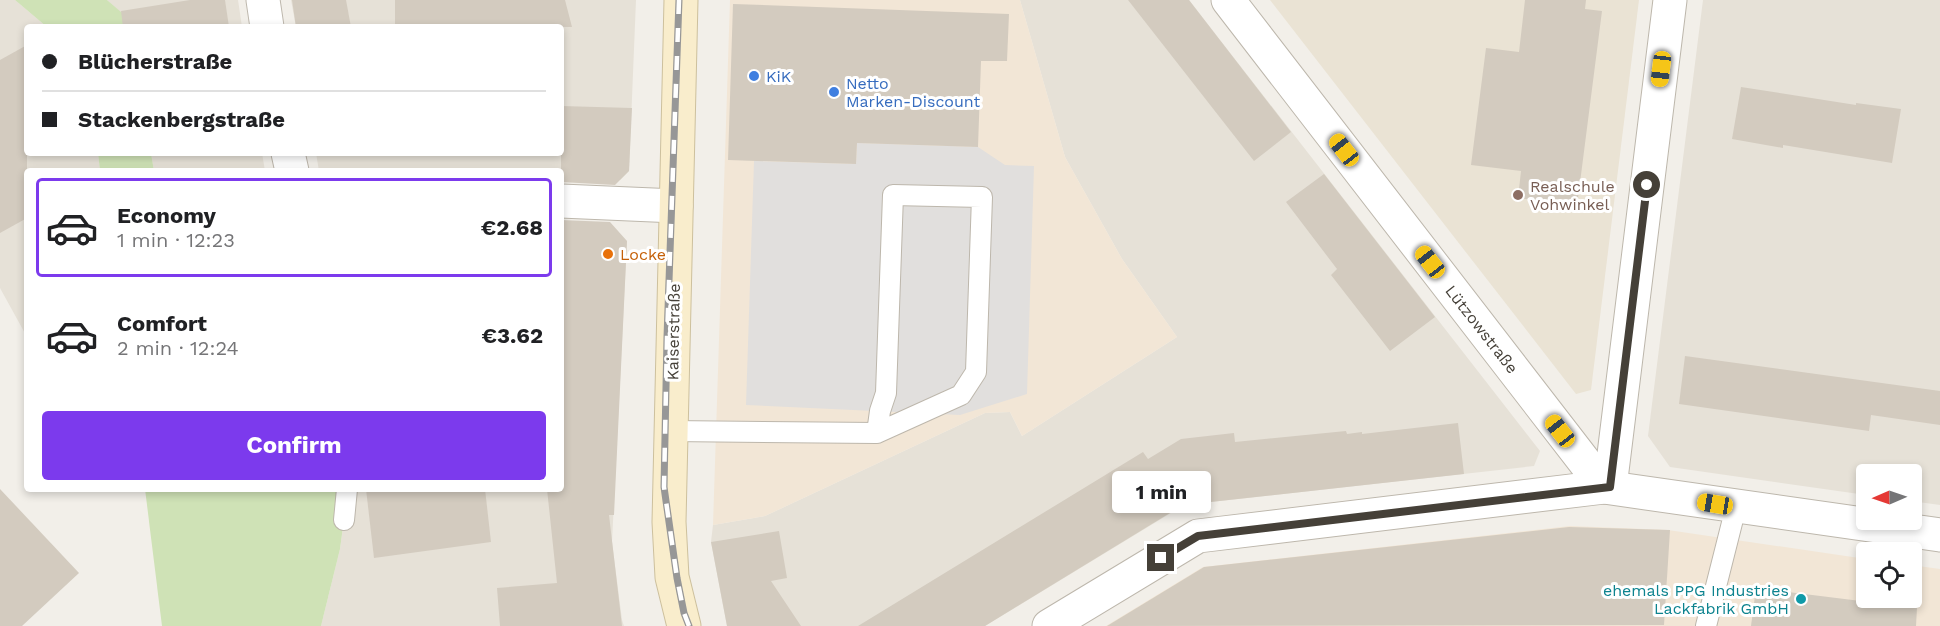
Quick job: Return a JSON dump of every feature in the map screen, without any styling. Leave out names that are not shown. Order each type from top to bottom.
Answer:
[{"type":"main road","name":"Kaiserstraße","points":[[681,0],[669,522],[672,577],[684,626]]},
{"type":"street","points":[[263,0],[267,24]]},
{"type":"street","name":"Lützowstraße","points":[[1228,0],[1607,487]]},
{"type":"street","points":[[1607,487],[1670,0]]},
{"type":"street","points":[[564,201],[676,206]]},
{"type":"street","points":[[1049,626],[1198,536],[1607,487],[1940,535]]},
{"type":"lane","points":[[670,431],[877,433],[961,395],[976,372],[982,197],[893,195],[886,393],[880,411],[877,433]]},
{"type":"lane","points":[[344,520],[347,492]]},
{"type":"lane","points":[[1706,626],[1736,507]]},
{"type":"shaded area","points":[[0,0],[15,0],[43,24],[24,24],[24,156],[98,156],[100,168],[24,168],[24,332],[0,288]]},
{"type":"shaded area","points":[[107,0],[238,0],[242,24],[128,24],[127,18]]},
{"type":"shaded area","points":[[291,0],[636,0],[629,171],[620,180],[564,171],[564,168],[318,168],[316,156],[564,156],[564,24],[295,24]]},
{"type":"shaded area","points":[[730,0],[1020,0],[1065,157],[1122,259],[1177,337],[1022,436],[1010,412],[985,413],[765,516],[713,525]]},
{"type":"shaded area","points":[[1020,0],[1189,0],[1540,451],[1534,466],[1184,505],[985,626],[727,626],[711,542],[713,525],[765,516],[985,413],[1010,412],[1022,436],[1177,337],[1122,259],[1065,157]]},
{"type":"shaded area","name":"Realschule Vohwinkel","points":[[1270,0],[1639,0],[1591,390],[1576,394]]},
{"type":"shaded area","points":[[1703,0],[1940,0],[1940,505],[1922,503],[1922,464],[1856,464],[1856,494],[1670,467],[1648,436]]},
{"type":"shaded area","points":[[857,143],[978,147],[1005,165],[1034,166],[1027,394],[960,415],[746,405],[754,161],[856,164]]},
{"type":"shaded area","points":[[152,156],[262,156],[264,168],[154,168]]},
{"type":"shaded area","points":[[564,230],[627,241],[612,542],[624,626],[321,626],[340,549],[348,492],[564,492]]},
{"type":"shaded area","points":[[1570,526],[1668,530],[1856,558],[1856,608],[1922,608],[1922,567],[1940,569],[1940,626],[1106,626],[1203,567]]},
{"type":"green space","points":[[15,0],[107,0],[128,18],[129,24],[43,24]]},
{"type":"green space","points":[[98,156],[152,156],[154,168],[100,168]]},
{"type":"green space","points":[[145,492],[348,492],[340,549],[321,626],[162,626]]},
{"type":"building","points":[[190,0],[225,0],[229,24],[123,24],[121,11]]},
{"type":"building","points":[[292,0],[346,0],[350,24],[296,24]]},
{"type":"building","points":[[395,0],[565,0],[572,27],[564,27],[564,24],[395,24]]},
{"type":"building","points":[[1128,0],[1189,0],[1291,132],[1254,161]]},
{"type":"building","points":[[1525,0],[1586,0],[1585,9],[1602,11],[1577,206],[1518,198],[1521,171],[1471,165],[1486,48],[1519,52]]},
{"type":"building","points":[[733,4],[1009,14],[1007,61],[981,61],[978,147],[857,143],[856,164],[728,160]]},
{"type":"building","points":[[24,47],[24,156],[27,156],[27,168],[24,168],[24,220],[0,233],[0,60]]},
{"type":"building","points":[[1741,87],[1856,105],[1856,103],[1901,109],[1892,163],[1732,139]]},
{"type":"building","points":[[564,106],[632,108],[629,171],[615,185],[564,182],[564,168],[561,168],[561,156],[564,156]]},
{"type":"building","points":[[1324,174],[1435,317],[1390,351],[1331,275],[1337,269],[1286,202]]},
{"type":"building","points":[[564,220],[610,222],[627,241],[614,515],[609,515],[622,626],[500,626],[497,588],[557,583],[547,492],[564,492]]},
{"type":"building","points":[[1685,356],[1940,391],[1940,425],[1871,415],[1869,431],[1679,404]]},
{"type":"building","points":[[1458,423],[1464,474],[1183,505],[985,626],[858,626],[1143,452],[1148,459],[1181,439],[1234,433],[1235,442],[1346,431],[1347,434],[1362,432],[1362,434]]},
{"type":"building","points":[[0,489],[79,573],[22,626],[0,626]]},
{"type":"building","points":[[366,492],[485,492],[491,542],[374,558]]},
{"type":"building","points":[[1569,527],[1670,530],[1664,625],[1107,626],[1204,567]]},
{"type":"building","points":[[779,531],[787,578],[771,581],[801,626],[727,626],[711,542]]},
{"type":"building","name":"ehemals PPG Industries Lackfabrik GmbH","points":[[1756,588],[1856,600],[1856,608],[1917,608],[1916,626],[1751,626]]},
{"type":"railway","points":[[679,0],[664,487],[677,578],[689,626]]},
{"type":"place","name":"KiK","points":[[754,76]]},
{"type":"place","name":"Netto Marken-Discount","points":[[834,92]]},
{"type":"place","name":"Realschule Vohwinkel","points":[[1518,195]]},
{"type":"place","name":"Locke","points":[[608,254]]},
{"type":"place","name":"ehemals PPG Industries Lackfabrik GmbH","points":[[1801,599]]},
{"type":"route","points":[[1161,558],[1198,536],[1610,487],[1647,185]]}]
